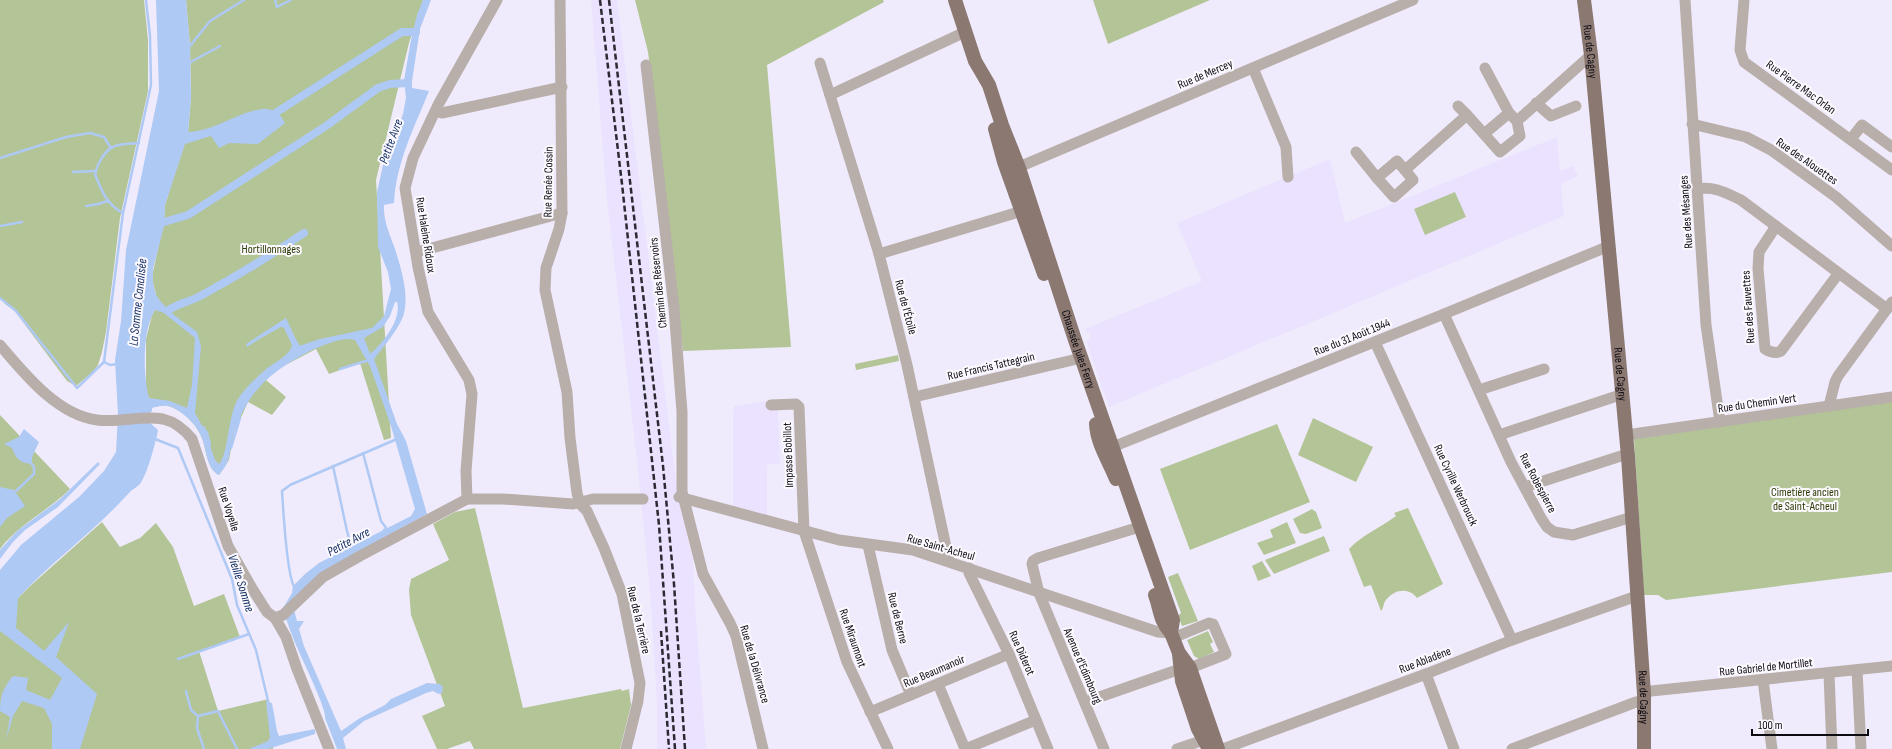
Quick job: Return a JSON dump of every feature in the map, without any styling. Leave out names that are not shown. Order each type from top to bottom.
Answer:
[{"type":"main road","name":"Chaussée Jules Ferry","points":[[955,0],[975,61],[988,85],[1013,170],[1022,211],[1096,424],[1096,431],[1108,449]]},
{"type":"main road","name":"Rue de Cagny","points":[[1584,0],[1591,55],[1628,456],[1644,697],[1644,749]]},
{"type":"main road","name":"Chaussée Jules Ferry","points":[[1013,170],[1052,272],[1108,449],[1173,620],[1172,636],[1211,744]]},
{"type":"main road","points":[[1108,449],[1114,475],[1160,609],[1161,621],[1172,636]]},
{"type":"street","name":"Rue Haleine Ridoux","points":[[467,498],[466,483],[472,394],[471,386],[463,369],[428,312],[418,267],[417,252],[405,188],[413,158],[430,118],[436,111],[497,0]]},
{"type":"street","name":"Rue Renée Cossin","points":[[560,0],[562,213],[559,229],[546,268],[544,281],[567,392],[570,438],[577,493],[580,504]]},
{"type":"street","name":"Rue de Mercey","points":[[1013,170],[1412,0]]},
{"type":"street","name":"Rue des Mésanges","points":[[1685,0],[1706,324],[1720,422]]},
{"type":"street","name":"Rue Pierre Mac Orlan","points":[[1744,0],[1740,50],[1744,62],[1892,170]]},
{"type":"street","points":[[830,94],[965,32]]},
{"type":"street","points":[[1517,121],[1591,55]]},
{"type":"street","name":"Rue de l'Étoile","points":[[820,63],[879,254],[914,397],[949,561]]},
{"type":"street","name":"Chemin des Réservoirs","points":[[646,65],[674,308],[682,412],[682,470],[680,497]]},
{"type":"street","points":[[1253,68],[1286,147],[1288,177]]},
{"type":"street","points":[[1458,106],[1500,152],[1520,136],[1517,121],[1508,113],[1486,68]]},
{"type":"street","points":[[436,111],[442,113],[562,87]]},
{"type":"street","points":[[1536,103],[1551,116],[1576,106]]},
{"type":"street","points":[[1484,134],[1508,113]]},
{"type":"street","points":[[1405,170],[1466,115]]},
{"type":"street","name":"Rue des Alouettes","points":[[1692,124],[1746,137],[1771,150],[1836,197],[1892,246]]},
{"type":"street","points":[[1851,139],[1862,125],[1892,147]]},
{"type":"street","points":[[1356,152],[1377,178],[1394,197],[1413,180],[1397,161],[1377,178]]},
{"type":"street","points":[[1697,189],[1707,187],[1722,190],[1741,200],[1838,274],[1890,305],[1838,376],[1829,406]]},
{"type":"street","points":[[879,254],[1022,211]]},
{"type":"street","points":[[417,252],[562,213]]},
{"type":"street","name":"Rue des Fauvettes","points":[[1776,226],[1759,252],[1758,268],[1765,349],[1769,352],[1778,353],[1781,351],[1838,274]]},
{"type":"street","name":"Rue du 31 Août 1944","points":[[1108,449],[1609,246]]},
{"type":"street","name":"Rue Robespierre","points":[[1444,314],[1499,435],[1547,527],[1554,532],[1573,535],[1632,517]]},
{"type":"street","name":"Rue Cyrille Werbrouck","points":[[1375,342],[1512,640]]},
{"type":"street","name":"Rue Voyelle","points":[[0,345],[30,379],[49,397],[81,416],[96,420],[157,418],[172,421],[182,428],[192,439],[228,546],[255,595],[267,612],[279,616],[276,629],[296,669],[329,749]]},
{"type":"street","name":"Rue Francis Tattegrain","points":[[914,397],[1073,360]]},
{"type":"street","points":[[1479,390],[1544,369]]},
{"type":"street","points":[[1499,435],[1623,394]]},
{"type":"street","name":"Rue du Chemin Vert","points":[[1626,435],[1892,397]]},
{"type":"street","name":"Impasse Bobillot","points":[[771,405],[796,404],[799,408],[804,531]]},
{"type":"street","points":[[1525,487],[1621,456],[1628,456]]},
{"type":"street","name":"Rue Saint-Acheul","points":[[680,497],[804,531],[868,545],[913,550],[949,561],[1038,593],[1172,636]]},
{"type":"street","name":"Rue de la Délivrance","points":[[680,497],[703,574],[736,636],[761,734],[763,749]]},
{"type":"street","points":[[279,616],[297,602],[323,577],[467,498],[580,504],[593,499],[643,499]]},
{"type":"street","name":"Rue de la Terrière","points":[[580,504],[587,511],[612,566],[622,594],[640,683],[640,694],[626,749]]},
{"type":"street","name":"Avenue d'Edimbourg","points":[[1104,749],[1038,593],[1032,568],[1033,561],[1133,529]]},
{"type":"street","name":"Rue Miraumont","points":[[804,531],[847,662],[888,749]]},
{"type":"street","name":"Rue de Berne","points":[[868,545],[892,650],[911,695]]},
{"type":"street","name":"Rue Diderot","points":[[969,568],[969,573],[1009,654],[1048,749]]},
{"type":"street","name":"Rue Abladène","points":[[1224,749],[1426,674],[1512,640],[1631,598],[1637,598]]},
{"type":"street","points":[[1085,702],[1229,653],[1213,624],[1209,623],[1172,636]]},
{"type":"street","name":"Rue Beaumanoir","points":[[870,712],[1009,654]]},
{"type":"street","name":"Rue Gabriel de Mortillet","points":[[1512,749],[1636,702],[1651,691],[1829,674],[1892,666]]},
{"type":"street","points":[[1857,670],[1860,749]]},
{"type":"street","points":[[1426,674],[1454,749]]},
{"type":"street","points":[[1829,674],[1832,749]]},
{"type":"street","points":[[1763,680],[1772,749]]},
{"type":"street","points":[[938,684],[965,749],[1036,720]]},
{"type":"street","points":[[761,734],[763,733],[771,749]]},
{"type":"street","points":[[1177,749],[1211,744]]},
{"type":"shaded area","points":[[591,0],[617,0],[678,499],[693,560],[706,749],[657,749],[657,702],[650,590],[637,461],[607,200]]},
{"type":"shaded area","points":[[1557,137],[1560,171],[1573,166],[1578,176],[1561,184],[1564,216],[1109,407],[1086,341],[1090,340],[1091,334],[1085,329],[1202,281],[1177,223],[1330,159],[1345,223]]},
{"type":"shaded area","points":[[767,401],[770,409],[778,409],[780,463],[767,465],[767,515],[733,506],[733,412],[734,406]]},
{"type":"green space","points":[[0,0],[144,0],[148,40],[148,91],[120,218],[106,332],[98,365],[94,371],[76,386],[67,381],[14,310],[5,304],[0,298]]},
{"type":"green space","name":"Hortillonnages","points":[[186,0],[423,0],[409,43],[376,180],[391,438],[384,440],[360,363],[329,374],[316,349],[278,369],[266,380],[286,397],[272,415],[248,402],[234,433],[229,460],[219,475],[214,472],[211,467],[202,439],[198,430],[191,421],[179,411],[171,407],[162,405],[156,407],[149,399],[146,389],[146,339],[152,315],[155,310],[156,294],[153,283],[153,272],[164,220],[165,205],[188,132],[191,98],[190,46]]},
{"type":"green space","points":[[635,0],[883,0],[884,2],[767,65],[791,347],[683,351],[648,52]]},
{"type":"green space","points":[[1093,0],[1210,0],[1108,44]]},
{"type":"green space","points":[[1455,192],[1466,217],[1425,235],[1414,209]]},
{"type":"green space","points":[[898,355],[899,361],[856,370],[855,364]]},
{"type":"green space","name":"Cimetière ancien de Saint-Acheul","points":[[1892,401],[1892,572],[1666,600],[1658,595],[1644,595],[1634,439]]},
{"type":"green space","points":[[0,415],[70,489],[16,532],[0,549]]},
{"type":"green space","points":[[1313,418],[1373,447],[1356,482],[1298,455]]},
{"type":"green space","points":[[1277,424],[1310,502],[1190,550],[1160,469]]},
{"type":"green space","points":[[475,508],[523,708],[621,689],[622,691],[629,689],[631,705],[620,749],[474,749],[470,741],[447,749],[437,749],[422,716],[445,706],[411,615],[409,590],[411,579],[449,560],[433,524],[455,512]]},
{"type":"green space","points":[[1408,508],[1443,584],[1417,598],[1410,592],[1397,592],[1389,596],[1381,611],[1371,585],[1364,587],[1349,549],[1354,544],[1396,516],[1394,513]]},
{"type":"green space","points":[[1312,509],[1316,512],[1322,528],[1306,534],[1300,533],[1293,519]]},
{"type":"green space","points":[[102,522],[120,547],[140,538],[156,523],[173,547],[194,606],[224,594],[240,637],[199,651],[218,711],[269,699],[274,742],[273,749],[0,749],[0,627],[18,598]]},
{"type":"green space","points":[[1287,522],[1296,543],[1264,555],[1257,543],[1273,537],[1270,530]]},
{"type":"green space","points":[[1324,536],[1330,551],[1274,574],[1265,560]]},
{"type":"green space","points":[[1262,561],[1271,576],[1258,581],[1252,566]]},
{"type":"green space","points":[[1178,573],[1198,621],[1182,626],[1178,616],[1181,613],[1168,577]]},
{"type":"green space","points":[[1208,631],[1213,642],[1210,644],[1214,652],[1199,659],[1194,656],[1187,640]]},
{"type":"water","name":"La Somme Canalisée","points":[[156,0],[186,0],[190,46],[191,98],[188,132],[198,131],[253,111],[265,109],[278,112],[285,123],[258,144],[229,143],[219,148],[211,136],[185,144],[165,205],[164,226],[153,269],[153,283],[156,295],[161,302],[174,315],[197,332],[201,346],[195,413],[205,431],[215,460],[219,464],[222,460],[232,415],[238,399],[247,387],[265,370],[288,353],[292,345],[284,328],[280,326],[247,347],[246,344],[286,318],[299,346],[320,339],[372,328],[384,316],[391,289],[388,272],[378,247],[377,192],[383,165],[403,114],[406,98],[404,80],[417,15],[423,0],[431,0],[420,29],[412,81],[412,88],[429,91],[402,160],[395,188],[394,203],[384,205],[386,222],[404,281],[406,297],[404,313],[400,324],[374,359],[397,424],[406,441],[427,514],[320,573],[292,602],[297,621],[304,621],[299,629],[304,646],[341,731],[360,718],[385,705],[391,699],[427,683],[440,684],[443,687],[442,693],[438,694],[433,691],[426,693],[364,721],[343,738],[346,749],[337,749],[321,703],[289,628],[283,608],[292,593],[293,586],[319,563],[411,516],[415,509],[391,426],[370,366],[355,340],[351,339],[334,342],[314,349],[287,364],[264,382],[247,404],[240,418],[232,439],[228,459],[219,475],[209,463],[201,436],[191,421],[172,407],[161,406],[152,408],[152,411],[149,414],[149,422],[158,430],[143,480],[101,521],[31,584],[18,598],[16,628],[44,651],[69,622],[56,657],[97,694],[80,749],[52,749],[52,724],[44,708],[22,701],[13,716],[6,740],[10,717],[0,711],[1,701],[4,688],[13,676],[28,678],[26,690],[50,700],[62,678],[0,631],[0,570],[21,545],[79,497],[104,471],[116,452],[118,415],[115,360],[121,321],[126,250],[159,91]],"holes":[[[395,302],[397,302],[398,309],[394,323],[386,337],[370,354],[364,338],[383,327],[390,316]],[[155,310],[164,313],[195,338],[192,385],[187,408],[170,401],[149,398],[146,378],[145,353],[148,329]]]},
{"type":"water","points":[[24,429],[39,442],[32,457],[32,464],[24,463],[19,460],[12,448],[4,444],[19,437]]},
{"type":"water","points":[[98,462],[100,464],[58,507],[25,530],[13,542],[0,559],[0,550],[17,531],[59,500]]},
{"type":"water","points":[[0,487],[14,490],[25,506],[7,518],[0,527]]},
{"type":"water","points":[[266,702],[272,703],[279,736],[315,729],[315,734],[268,749],[249,749],[268,741],[270,737]]},
{"type":"waterway","points":[[104,362],[123,213],[151,85],[150,36],[146,0]]},
{"type":"waterway","points":[[190,46],[210,21],[244,0]]},
{"type":"waterway","points":[[275,0],[277,7],[291,0]]},
{"type":"waterway","points":[[269,117],[402,32],[416,32]]},
{"type":"waterway","points":[[189,63],[220,46]]},
{"type":"waterway","points":[[154,225],[188,215],[326,126],[378,88],[390,84],[408,83]]},
{"type":"waterway","points":[[0,158],[66,137],[90,133],[104,137],[111,148]]},
{"type":"waterway","points":[[123,213],[117,210],[109,201],[102,191],[95,174],[101,159],[110,149],[119,145],[139,143]]},
{"type":"waterway","points":[[73,172],[96,171]]},
{"type":"waterway","points":[[86,206],[108,201]]},
{"type":"waterway","points":[[0,226],[22,222]]},
{"type":"waterway","points":[[169,310],[177,305],[198,297],[228,280],[304,233]]},
{"type":"waterway","points":[[0,298],[16,311],[77,388],[104,362],[110,365],[118,364]]},
{"type":"waterway","points":[[264,335],[282,325]]},
{"type":"waterway","points":[[294,339],[300,348]]},
{"type":"waterway","points":[[340,369],[369,360]]},
{"type":"waterway","name":"Petite Avre","points":[[231,448],[240,418]]},
{"type":"waterway","name":"Petite Avre","points":[[203,427],[207,433],[210,445]]},
{"type":"waterway","name":"Vieille Somme","points":[[155,439],[178,448],[232,579],[237,605],[256,650],[269,705]]},
{"type":"waterway","points":[[295,588],[292,582],[288,558],[282,491],[290,485],[397,439]]},
{"type":"waterway","points":[[363,453],[381,521],[387,529],[384,530],[384,533]]},
{"type":"waterway","points":[[16,491],[34,474],[34,467],[31,463]]},
{"type":"waterway","points":[[333,466],[352,549]]},
{"type":"waterway","points":[[178,659],[249,634]]},
{"type":"waterway","points":[[186,691],[191,710],[198,716]]},
{"type":"waterway","points":[[204,749],[197,728],[198,716],[218,711],[237,749]]},
{"type":"railway","points":[[600,0],[622,184],[659,525],[675,749]]},
{"type":"railway","points":[[609,0],[663,466],[674,584],[685,749]]},
{"type":"railway","points":[[661,631],[669,749]]}]
